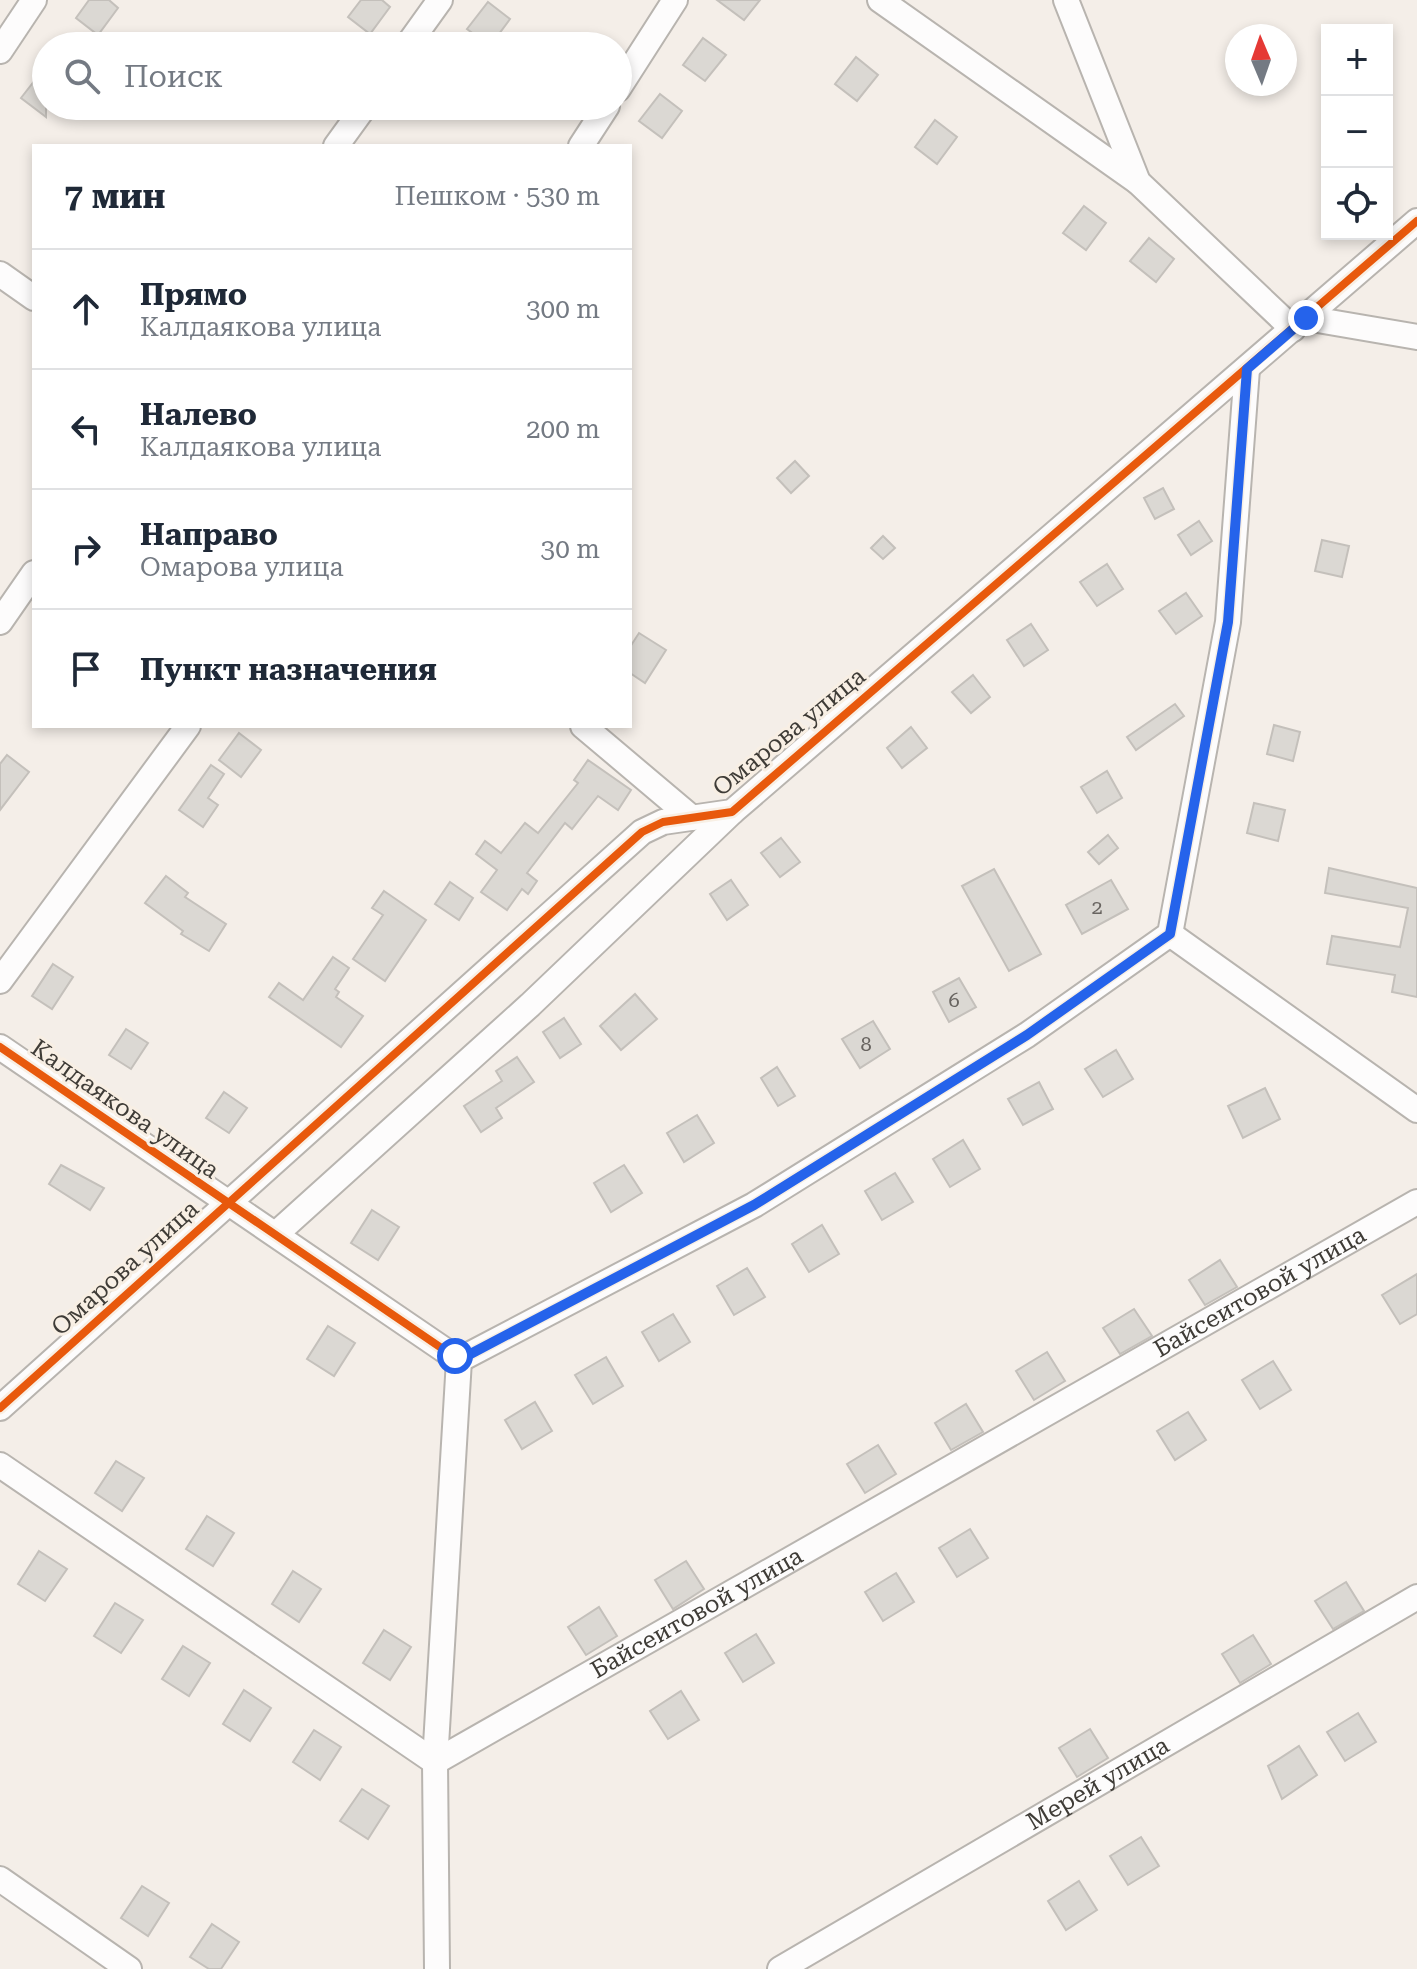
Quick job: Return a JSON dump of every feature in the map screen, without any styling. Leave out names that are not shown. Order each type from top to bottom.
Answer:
[{"type":"street","points":[[0,51],[34,0]]},
{"type":"street","points":[[417,32],[440,0]]},
{"type":"street","points":[[632,67],[675,0]]},
{"type":"street","points":[[880,0],[1138,182],[1300,323],[1417,337]]},
{"type":"street","points":[[1066,0],[1138,182]]},
{"type":"street","points":[[337,144],[355,120]]},
{"type":"street","points":[[582,144],[598,120]]},
{"type":"street","name":"Омарова улица","points":[[0,1408],[642,832],[663,822],[732,812],[1417,221]]},
{"type":"street","points":[[0,274],[32,297]]},
{"type":"street","points":[[437,1969],[435,1762],[459,1360],[754,1205],[1027,1035],[1170,934],[1228,622],[1247,369]]},
{"type":"street","points":[[0,622],[32,576]]},
{"type":"street","points":[[0,981],[187,728]]},
{"type":"street","points":[[585,728],[692,818]]},
{"type":"street","points":[[277,1233],[530,1005],[732,812]]},
{"type":"street","points":[[1170,934],[1417,1110]]},
{"type":"street","name":"Калдаякова улица","points":[[0,1047],[459,1360]]},
{"type":"street","name":"Байсеитовой улица","points":[[435,1762],[1417,1202]]},
{"type":"street","points":[[0,1465],[435,1762]]},
{"type":"street","name":"Мерей улица","points":[[780,1969],[1417,1597]]},
{"type":"street","points":[[0,1879],[129,1969]]},
{"type":"building","points":[[89,0],[109,0],[118,8],[100,32],[94,32],[76,18]]},
{"type":"building","points":[[361,0],[382,0],[390,7],[371,32],[348,17]]},
{"type":"building","points":[[717,0],[760,0],[744,20]]},
{"type":"building","points":[[488,2],[510,19],[500,32],[471,32],[467,29]]},
{"type":"building","points":[[703,38],[726,55],[705,81],[683,65]]},
{"type":"building","points":[[856,57],[878,75],[857,101],[835,84]]},
{"type":"building","points":[[32,84],[32,106],[21,98]]},
{"type":"building","points":[[660,94],[682,111],[662,138],[639,121]]},
{"type":"building","points":[[935,120],[957,137],[937,164],[915,147]]},
{"type":"building","points":[[1084,206],[1106,223],[1086,250],[1063,233]]},
{"type":"building","points":[[1149,238],[1174,259],[1156,282],[1130,261]]},
{"type":"building","points":[[795,461],[809,476],[791,493],[777,478]]},
{"type":"building","points":[[1163,488],[1174,509],[1155,519],[1144,498]]},
{"type":"building","points":[[1199,521],[1212,541],[1191,555],[1178,535]]},
{"type":"building","points":[[883,536],[895,548],[883,559],[871,548]]},
{"type":"building","points":[[1322,540],[1349,546],[1342,577],[1315,571]]},
{"type":"building","points":[[1107,564],[1123,589],[1097,606],[1080,582]]},
{"type":"building","points":[[1186,593],[1202,616],[1176,634],[1159,611]]},
{"type":"building","points":[[1031,624],[1048,650],[1024,666],[1007,640]]},
{"type":"building","points":[[639,633],[666,650],[645,683],[632,674],[632,644]]},
{"type":"building","points":[[973,675],[990,697],[971,713],[952,692]]},
{"type":"building","points":[[1175,704],[1184,716],[1136,750],[1127,737]]},
{"type":"building","points":[[1274,725],[1300,732],[1293,761],[1267,754]]},
{"type":"building","points":[[911,727],[927,748],[902,768],[887,748]]},
{"type":"building","points":[[239,733],[261,750],[241,777],[219,760]]},
{"type":"building","points":[[7,755],[29,772],[0,810],[0,764]]},
{"type":"building","points":[[588,760],[631,790],[618,810],[598,796],[572,829],[565,823],[527,873],[537,881],[528,894],[522,889],[507,910],[481,892],[497,870],[476,854],[485,841],[501,853],[525,823],[538,833],[578,783],[574,780]]},
{"type":"building","points":[[211,765],[224,774],[208,798],[218,805],[203,827],[179,810]]},
{"type":"building","points":[[1107,771],[1122,798],[1097,813],[1081,787]]},
{"type":"building","points":[[1254,803],[1285,810],[1278,841],[1247,833]]},
{"type":"building","points":[[1108,835],[1118,848],[1099,864],[1088,852]]},
{"type":"building","points":[[781,838],[800,862],[780,877],[761,853]]},
{"type":"building","points":[[1329,868],[1417,888],[1417,997],[1392,992],[1395,975],[1327,964],[1332,936],[1400,947],[1408,908],[1325,893]]},
{"type":"building","points":[[994,869],[1041,954],[1009,971],[962,886]]},
{"type":"building","points":[[166,876],[188,893],[185,897],[226,924],[209,951],[181,934],[183,931],[145,903]]},
{"type":"building","points":[[731,880],[748,905],[727,920],[710,894]]},
{"type":"building","points":[[1111,880],[1128,909],[1082,934],[1066,905]]},
{"type":"building","points":[[450,882],[473,898],[459,920],[435,904]]},
{"type":"building","points":[[384,891],[426,920],[385,981],[353,959],[383,915],[372,908]]},
{"type":"building","points":[[333,957],[349,968],[335,989],[339,992],[336,997],[363,1016],[341,1047],[269,997],[279,983],[303,1000]]},
{"type":"building","points":[[53,964],[73,977],[52,1009],[32,996]]},
{"type":"building","points":[[959,978],[976,1007],[949,1022],[933,992]]},
{"type":"building","points":[[635,994],[657,1019],[621,1050],[600,1026]]},
{"type":"building","points":[[564,1018],[581,1044],[560,1058],[543,1032]]},
{"type":"building","points":[[873,1021],[890,1049],[860,1068],[842,1039]]},
{"type":"building","points":[[126,1029],[148,1043],[131,1069],[109,1055]]},
{"type":"building","points":[[1116,1050],[1133,1079],[1103,1097],[1085,1069]]},
{"type":"building","points":[[517,1057],[534,1082],[496,1108],[502,1118],[481,1132],[464,1106],[502,1081],[496,1071]]},
{"type":"building","points":[[777,1067],[795,1096],[778,1106],[761,1078]]},
{"type":"building","points":[[1039,1082],[1053,1109],[1023,1125],[1008,1099]]},
{"type":"building","points":[[1265,1088],[1280,1119],[1243,1138],[1228,1106]]},
{"type":"building","points":[[224,1092],[247,1108],[229,1133],[206,1118]]},
{"type":"building","points":[[697,1115],[714,1143],[684,1162],[667,1133]]},
{"type":"building","points":[[963,1140],[980,1169],[950,1187],[933,1159]]},
{"type":"building","points":[[61,1165],[104,1188],[90,1210],[49,1184]]},
{"type":"building","points":[[624,1165],[642,1193],[611,1212],[594,1183]]},
{"type":"building","points":[[895,1173],[913,1202],[882,1220],[865,1191]]},
{"type":"building","points":[[372,1210],[399,1227],[378,1260],[351,1243]]},
{"type":"building","points":[[822,1225],[839,1254],[809,1272],[792,1244]]},
{"type":"building","points":[[1220,1260],[1237,1287],[1205,1305],[1189,1280]]},
{"type":"building","points":[[747,1268],[765,1297],[734,1315],[717,1286]]},
{"type":"building","points":[[1417,1274],[1417,1314],[1400,1324],[1382,1295]]},
{"type":"building","points":[[1134,1309],[1152,1336],[1120,1354],[1103,1328]]},
{"type":"building","points":[[673,1314],[690,1342],[659,1361],[642,1332]]},
{"type":"building","points":[[328,1326],[355,1343],[334,1376],[307,1359]]},
{"type":"building","points":[[1047,1352],[1065,1381],[1034,1400],[1016,1371]]},
{"type":"building","points":[[606,1357],[623,1386],[593,1404],[575,1375]]},
{"type":"building","points":[[1273,1361],[1291,1390],[1260,1409],[1242,1380]]},
{"type":"building","points":[[535,1402],[552,1431],[522,1449],[505,1420]]},
{"type":"building","points":[[966,1404],[983,1432],[951,1450],[935,1423]]},
{"type":"building","points":[[1188,1412],[1206,1440],[1175,1460],[1157,1431]]},
{"type":"building","points":[[878,1445],[896,1474],[865,1493],[847,1464]]},
{"type":"building","points":[[116,1461],[144,1478],[122,1511],[95,1493]]},
{"type":"building","points":[[207,1516],[234,1533],[213,1566],[186,1549]]},
{"type":"building","points":[[970,1529],[988,1558],[957,1577],[939,1548]]},
{"type":"building","points":[[39,1551],[67,1569],[45,1601],[18,1584]]},
{"type":"building","points":[[686,1561],[704,1589],[673,1609],[655,1580]]},
{"type":"building","points":[[293,1571],[321,1589],[299,1622],[272,1604]]},
{"type":"building","points":[[896,1573],[914,1602],[883,1621],[865,1592]]},
{"type":"building","points":[[1346,1582],[1364,1611],[1333,1629],[1315,1601]]},
{"type":"building","points":[[115,1603],[143,1620],[121,1653],[94,1636]]},
{"type":"building","points":[[599,1607],[617,1636],[586,1655],[568,1627]]},
{"type":"building","points":[[384,1630],[411,1647],[390,1680],[363,1663]]},
{"type":"building","points":[[756,1634],[774,1663],[743,1682],[725,1653]]},
{"type":"building","points":[[1253,1635],[1271,1664],[1240,1683],[1222,1654]]},
{"type":"building","points":[[183,1646],[210,1663],[189,1696],[162,1679]]},
{"type":"building","points":[[244,1690],[271,1708],[250,1741],[223,1724]]},
{"type":"building","points":[[681,1691],[699,1720],[668,1739],[650,1711]]},
{"type":"building","points":[[1358,1713],[1376,1742],[1345,1761],[1327,1732]]},
{"type":"building","points":[[1090,1729],[1108,1758],[1077,1777],[1059,1748]]},
{"type":"building","points":[[314,1730],[341,1747],[320,1780],[293,1762]]},
{"type":"building","points":[[1299,1746],[1317,1775],[1282,1799],[1268,1766]]},
{"type":"building","points":[[362,1789],[389,1806],[368,1839],[340,1821]]},
{"type":"building","points":[[1141,1837],[1159,1866],[1128,1885],[1110,1856]]},
{"type":"building","points":[[1079,1881],[1097,1910],[1066,1930],[1048,1901]]},
{"type":"building","points":[[142,1886],[169,1903],[148,1936],[121,1918]]},
{"type":"building","points":[[212,1924],[239,1942],[221,1969],[209,1969],[190,1957]]},
{"type":"cycle path","points":[[0,1408],[642,832],[663,822],[732,812],[1417,221]]},
{"type":"cycle path","points":[[0,1047],[459,1360],[754,1205],[1027,1035],[1170,934],[1228,622],[1247,369]]},
{"type":"route","points":[[455,1356],[459,1360],[754,1205],[1027,1035],[1170,934],[1228,622],[1247,369],[1306,318]]}]
